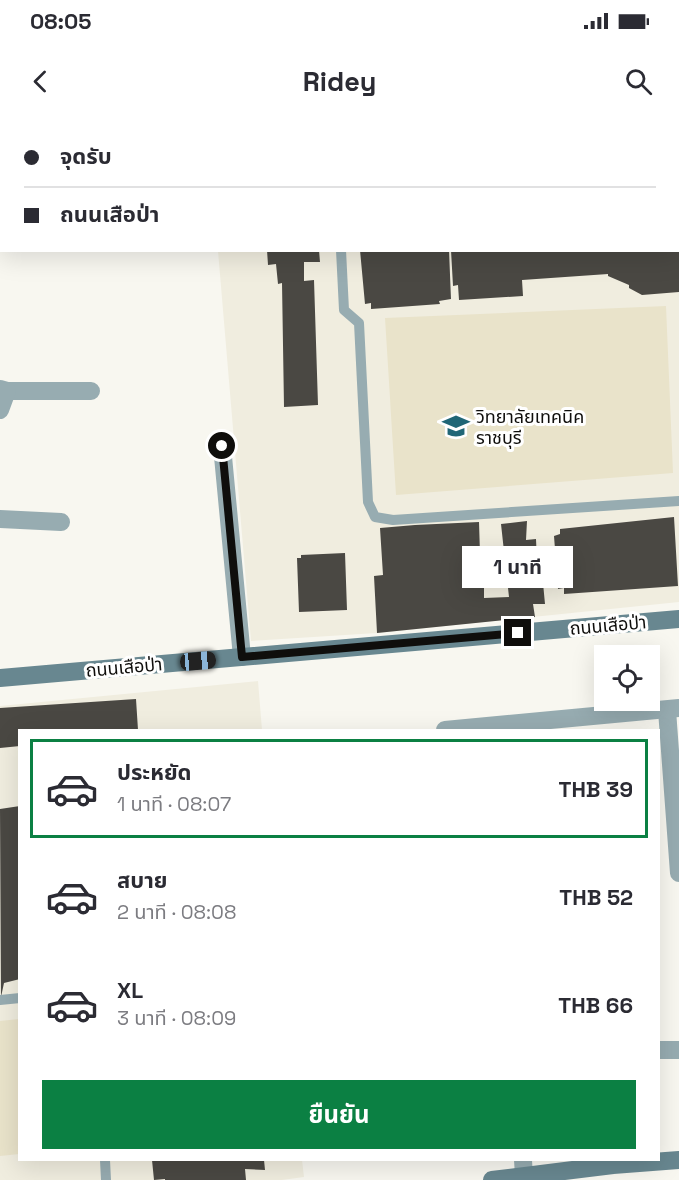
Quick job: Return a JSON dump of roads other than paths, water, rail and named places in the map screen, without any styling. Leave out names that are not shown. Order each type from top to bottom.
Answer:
[{"type":"street","points":[[0,410],[4,390],[91,391]]},
{"type":"street","points":[[222,446],[242,657]]},
{"type":"street","points":[[0,519],[62,522]]},
{"type":"street","name":"ถนนเสือป่า","points":[[0,678],[679,619]]},
{"type":"street","points":[[456,729],[673,709],[667,828],[679,873]]},
{"type":"street","points":[[660,1050],[679,1050]]},
{"type":"street","points":[[492,1180],[524,1168],[679,1160]]},
{"type":"lane","points":[[341,252],[344,310],[359,323],[368,502],[375,517],[393,520],[679,501]]},
{"type":"lane","points":[[0,1000],[18,998]]},
{"type":"lane","points":[[105,1161],[106,1180]]},
{"type":"place","name":"วิทยาลัยเทคนิค ราชบุรี","points":[[456,426]]}]
